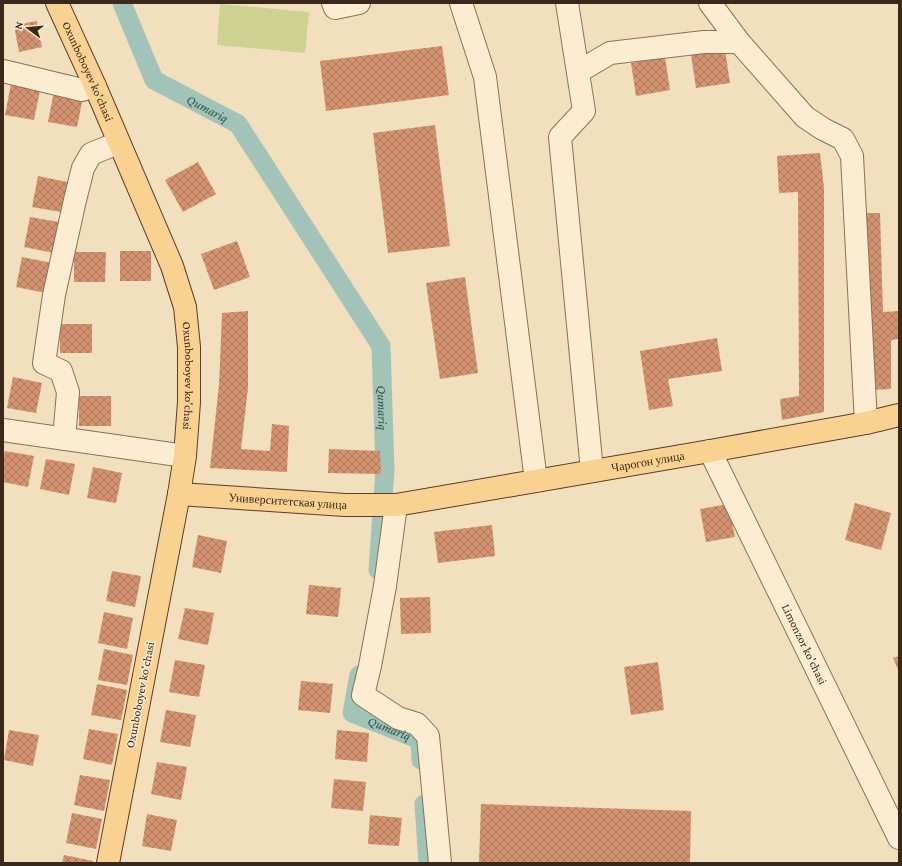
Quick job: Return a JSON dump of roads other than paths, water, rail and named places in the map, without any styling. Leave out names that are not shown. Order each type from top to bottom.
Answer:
[{"type":"main road","name":"Oxunboboyev ko'chasi","points":[[57,3],[95,86],[118,143],[172,266],[185,307],[189,347],[189,402],[185,456],[108,863]]},
{"type":"main road","name":"Чарогон улица","points":[[396,505],[710,451],[866,423],[899,415]]},
{"type":"main road","name":"Университетская улица","points":[[179,494],[345,505],[396,505]]},
{"type":"street","points":[[334,3],[335,8],[359,3]]},
{"type":"street","points":[[461,3],[485,77],[536,481]]},
{"type":"street","points":[[567,3],[584,111],[560,137],[592,471]]},
{"type":"street","points":[[710,3],[739,42],[805,117],[842,139],[852,156],[866,423]]},
{"type":"street","points":[[578,72],[610,53],[704,42],[739,42]]},
{"type":"street","points":[[3,71],[82,90],[95,86]]},
{"type":"street","points":[[64,439],[68,392],[61,371],[44,363],[54,295],[83,168],[91,154],[118,143]]},
{"type":"street","points":[[3,430],[185,456]]},
{"type":"street","name":"Limonzor ko'chasi","points":[[710,451],[899,838]]},
{"type":"street","points":[[396,505],[385,586],[370,666],[362,696],[398,718],[417,724],[428,736],[440,863]]},
{"type":"waterway","name":"Qumariq","points":[[122,3],[154,80],[238,124],[381,346],[385,470],[378,570]]},
{"type":"waterway","name":"Qumariq","points":[[359,675],[352,713],[420,740],[421,760]]},
{"type":"waterway","name":"Qumariq","points":[[424,804],[428,863]]}]
